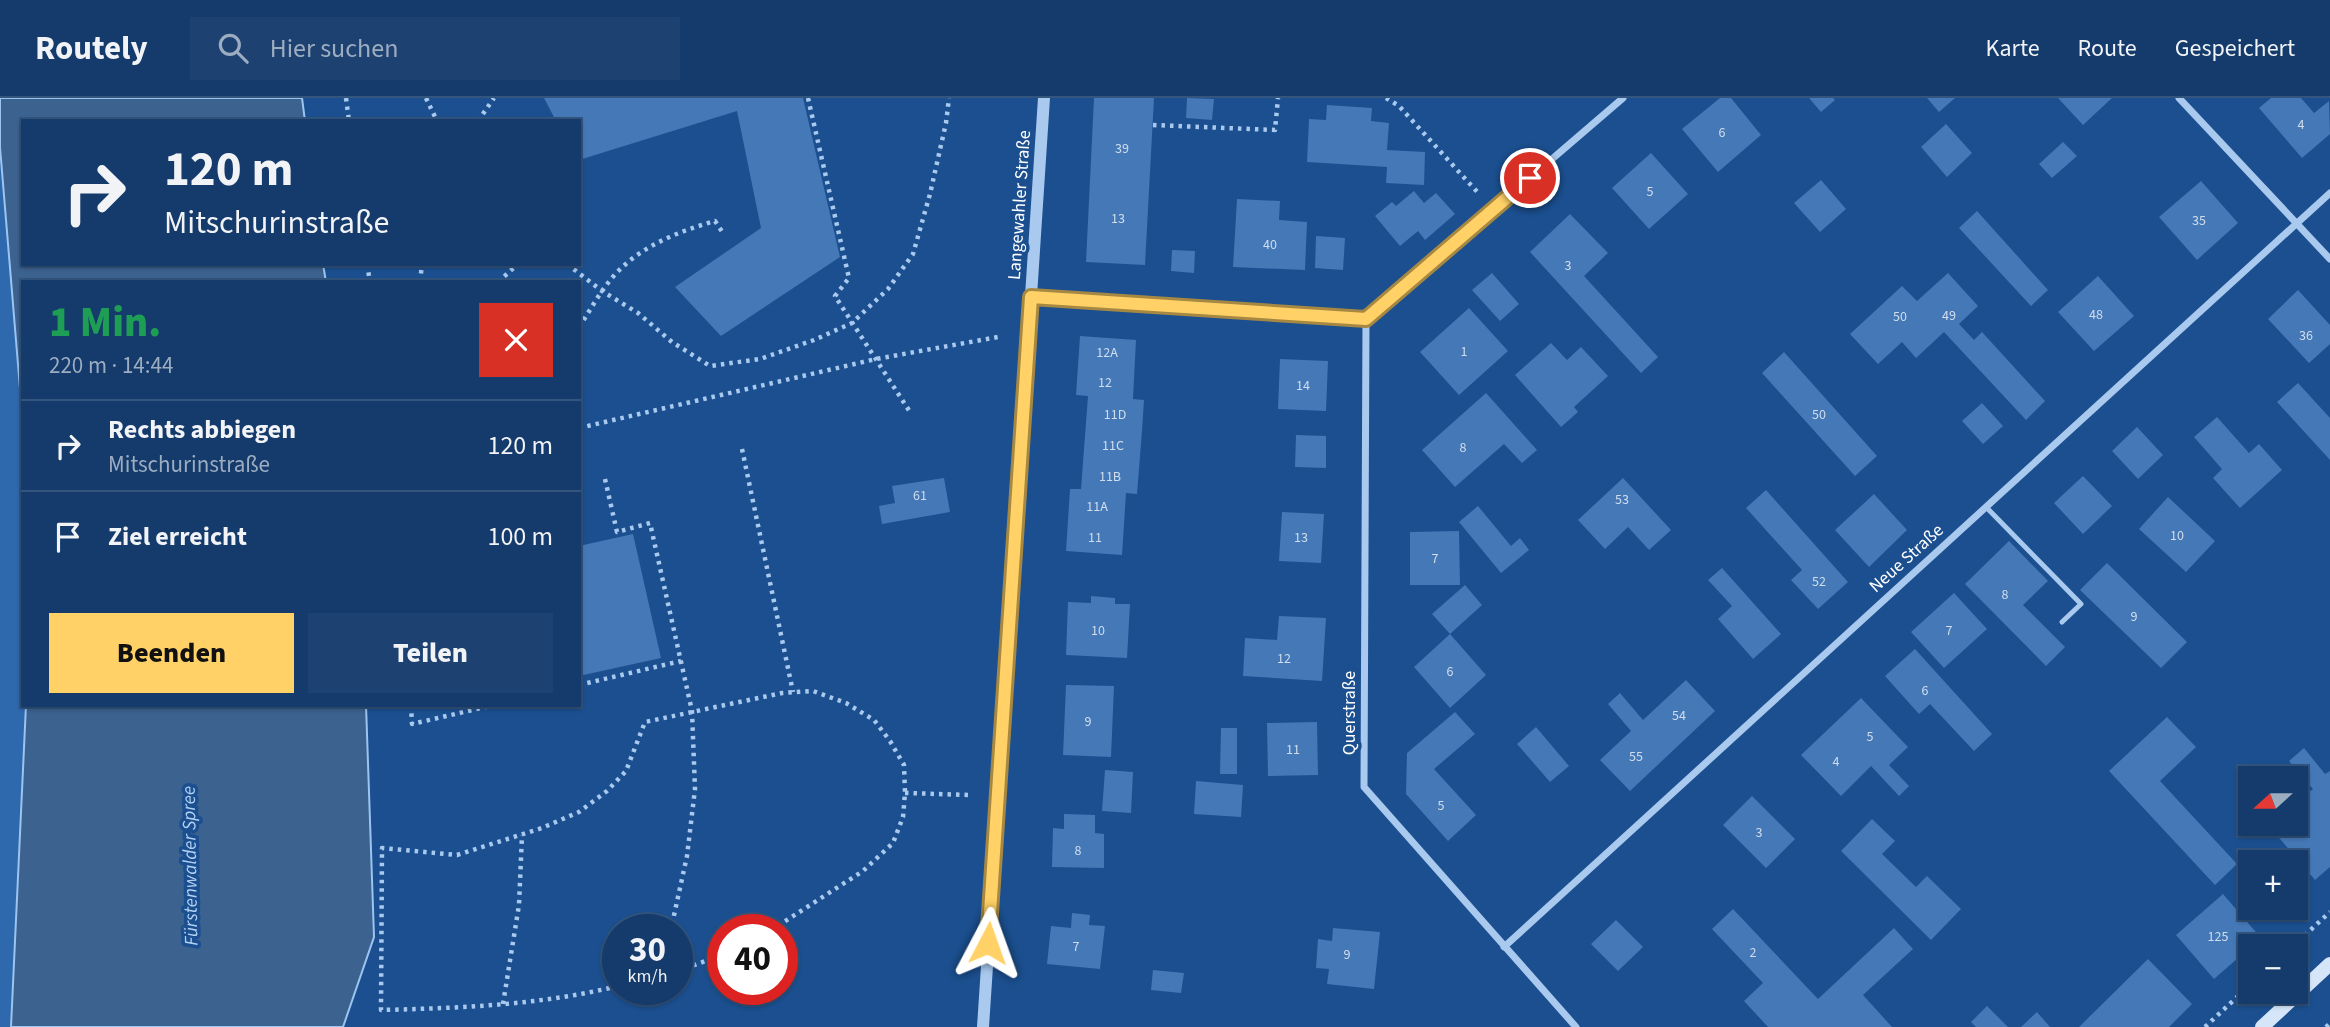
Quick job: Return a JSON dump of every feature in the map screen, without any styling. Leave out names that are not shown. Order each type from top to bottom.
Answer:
[{"type":"main road","points":[[2262,1027],[2330,964]]},
{"type":"street","name":"Langewahler Straße","points":[[983,1027],[1044,98]]},
{"type":"street","points":[[1031,297],[1366,319],[1623,98]]},
{"type":"street","points":[[2179,98],[2330,259]]},
{"type":"street","name":"Neue Straße","points":[[1504,947],[2330,193]]},
{"type":"street","name":"Querstraße","points":[[1366,319],[1364,787],[1577,1027]]},
{"type":"lane","points":[[1986,507],[2081,604],[2062,622]]},
{"type":"path","points":[[346,98],[349,119]]},
{"type":"path","points":[[426,98],[437,119]]},
{"type":"path","points":[[479,119],[494,98]]},
{"type":"path","points":[[808,98],[849,278],[835,296],[910,412]]},
{"type":"path","points":[[570,266],[602,291],[638,313],[672,342],[710,366],[760,359],[814,340],[852,323],[888,289],[912,254],[930,194],[946,123],[948,98]]},
{"type":"path","points":[[1153,125],[1275,130],[1278,98]]},
{"type":"path","points":[[1386,98],[1399,106],[1493,210]]},
{"type":"path","points":[[581,324],[613,276],[635,256],[691,228],[715,221],[723,233]]},
{"type":"path","points":[[500,280],[516,266]]},
{"type":"path","points":[[581,428],[876,359],[998,337]]},
{"type":"path","points":[[742,449],[793,692]]},
{"type":"path","points":[[605,479],[617,532],[650,523],[692,711],[695,789],[687,856],[674,914]]},
{"type":"path","points":[[581,685],[681,661]]},
{"type":"path","points":[[602,989],[546,1000],[382,1010],[382,848],[457,855],[522,834],[579,812],[607,792],[626,771],[645,722],[793,692],[813,691],[845,703],[874,720],[904,765],[905,793],[903,817],[893,843],[863,870],[796,914]]},
{"type":"path","points":[[411,707],[412,724],[485,707]]},
{"type":"path","points":[[905,793],[971,795]]},
{"type":"path","points":[[503,1004],[519,905],[522,834]]},
{"type":"path","points":[[2306,934],[2330,912]]},
{"type":"path","points":[[2205,1027],[2238,996]]},
{"type":"path","points":[[2326,1027],[2330,1023]]},
{"type":"shaded area","points":[[0,147],[21,401],[21,707],[26,707],[11,1027],[0,1027]]},
{"type":"water","points":[[0,98],[302,98],[305,119],[21,119],[21,266],[323,266],[326,280],[21,280],[21,401],[0,147]]},
{"type":"water","name":"Fürstenwalder Spree","points":[[26,707],[366,707],[374,937],[343,1027],[11,1027]]},
{"type":"building","points":[[544,98],[803,98],[840,257],[721,336],[675,287],[761,228],[737,111],[581,159],[581,119],[555,119]]},
{"type":"building","points":[[1094,98],[1154,98],[1145,265],[1086,262]]},
{"type":"building","points":[[1187,98],[1214,99],[1212,120],[1186,118]]},
{"type":"building","points":[[1720,98],[1731,98],[1761,135],[1718,172],[1682,129]]},
{"type":"building","points":[[1809,98],[1833,98],[1835,100],[1821,112]]},
{"type":"building","points":[[1927,98],[1955,98],[1939,112]]},
{"type":"building","points":[[2058,98],[2112,98],[2083,125]]},
{"type":"building","points":[[2271,98],[2301,98],[2314,113],[2329,101],[2330,134],[2302,158],[2259,108]]},
{"type":"building","points":[[1327,105],[1372,108],[1371,121],[1389,123],[1387,150],[1425,152],[1424,185],[1386,183],[1387,167],[1307,162],[1309,119],[1326,120]]},
{"type":"building","points":[[1946,124],[1972,153],[1947,177],[1921,147]]},
{"type":"building","points":[[2063,142],[2077,156],[2052,178],[2039,164]]},
{"type":"building","points":[[1651,153],[1688,194],[1649,229],[1612,188]]},
{"type":"building","points":[[1821,180],[1846,209],[1820,232],[1794,203]]},
{"type":"building","points":[[2201,181],[2238,223],[2197,260],[2159,217]]},
{"type":"building","points":[[1414,191],[1424,203],[1436,193],[1455,214],[1425,240],[1418,231],[1400,246],[1375,216],[1392,202],[1396,206]]},
{"type":"building","points":[[1237,199],[1280,201],[1279,220],[1307,222],[1305,270],[1233,267]]},
{"type":"building","points":[[1977,211],[2048,290],[2031,306],[1959,228]]},
{"type":"building","points":[[1570,214],[1608,253],[1584,276],[1658,357],[1641,373],[1530,252]]},
{"type":"building","points":[[1316,236],[1345,238],[1343,270],[1315,268]]},
{"type":"building","points":[[1172,250],[1195,251],[1194,273],[1171,271]]},
{"type":"building","points":[[1492,273],[1519,304],[1500,321],[1472,290]]},
{"type":"building","points":[[1948,273],[1978,306],[1959,324],[1974,340],[1982,332],[2045,401],[2026,420],[1944,332],[1916,358],[1902,342],[1878,364],[1850,334],[1902,286],[1917,301]]},
{"type":"building","points":[[2098,276],[2134,316],[2094,351],[2058,312]]},
{"type":"building","points":[[2298,290],[2330,325],[2330,344],[2309,363],[2268,319]]},
{"type":"building","points":[[1469,308],[1508,351],[1459,395],[1420,352]]},
{"type":"building","points":[[1080,336],[1136,340],[1133,399],[1144,400],[1142,431],[1137,494],[1126,493],[1122,555],[1066,551],[1070,489],[1081,489],[1088,396],[1076,395]]},
{"type":"building","points":[[1551,343],[1567,360],[1581,347],[1608,376],[1574,407],[1578,412],[1561,427],[1515,375]]},
{"type":"building","points":[[1784,352],[1877,456],[1855,476],[1762,373]]},
{"type":"building","points":[[1280,359],[1328,361],[1326,411],[1278,409]]},
{"type":"building","points":[[2298,383],[2330,418],[2330,460],[2277,402]]},
{"type":"building","points":[[1486,393],[1537,450],[1522,463],[1504,444],[1455,487],[1422,450]]},
{"type":"building","points":[[1982,403],[2003,426],[1983,444],[1962,421]]},
{"type":"building","points":[[2217,417],[2249,453],[2259,444],[2282,470],[2240,508],[2213,478],[2222,469],[2194,437]]},
{"type":"building","points":[[2137,427],[2163,455],[2138,479],[2112,451]]},
{"type":"building","points":[[1296,435],[1326,436],[1326,468],[1295,467]]},
{"type":"building","points":[[2083,476],[2112,506],[2083,534],[2054,503]]},
{"type":"building","points":[[944,478],[950,512],[882,524],[879,506],[895,503],[892,486]]},
{"type":"building","points":[[1623,478],[1671,530],[1649,550],[1628,527],[1605,549],[1578,520]]},
{"type":"building","points":[[1766,490],[1848,582],[1818,609],[1791,580],[1802,570],[1746,508]]},
{"type":"building","points":[[1874,494],[1907,530],[1869,567],[1835,530]]},
{"type":"building","points":[[2168,497],[2215,541],[2186,572],[2139,529]]},
{"type":"building","points":[[1478,506],[1511,546],[1520,538],[1529,550],[1501,573],[1459,522]]},
{"type":"building","points":[[1282,512],[1324,514],[1321,563],[1279,561]]},
{"type":"building","points":[[1459,531],[1460,585],[1410,585],[1410,532]]},
{"type":"building","points":[[633,534],[661,658],[581,676],[581,546]]},
{"type":"building","points":[[2009,541],[2048,581],[2023,605],[2065,647],[2046,666],[1965,584]]},
{"type":"building","points":[[2107,563],[2187,642],[2161,668],[2080,590]]},
{"type":"building","points":[[1722,568],[1781,634],[1753,659],[1718,619],[1732,606],[1708,580]]},
{"type":"building","points":[[1465,585],[1482,605],[1450,634],[1432,614]]},
{"type":"building","points":[[1954,593],[1987,629],[1944,668],[1911,632]]},
{"type":"building","points":[[1091,596],[1115,598],[1115,604],[1130,604],[1127,658],[1066,655],[1068,602],[1091,603]]},
{"type":"building","points":[[1279,616],[1326,618],[1322,681],[1243,676],[1245,638],[1277,640]]},
{"type":"building","points":[[1450,634],[1486,675],[1450,708],[1414,667]]},
{"type":"building","points":[[1915,649],[1992,734],[1974,751],[1930,704],[1919,714],[1885,676]]},
{"type":"building","points":[[1686,680],[1715,711],[1630,791],[1600,760],[1631,731],[1608,704],[1620,693],[1643,720]]},
{"type":"building","points":[[1066,685],[1114,686],[1111,757],[1063,755]]},
{"type":"building","points":[[1861,698],[1908,747],[1889,765],[1909,786],[1899,796],[1871,766],[1841,796],[1801,755]]},
{"type":"building","points":[[1455,712],[1475,734],[1434,769],[1476,815],[1448,841],[1406,794],[1407,753]]},
{"type":"building","points":[[2167,717],[2196,747],[2160,781],[2237,864],[2215,885],[2109,771]]},
{"type":"building","points":[[1317,722],[1318,775],[1268,776],[1267,723]]},
{"type":"building","points":[[1536,727],[1569,766],[1550,782],[1517,744]]},
{"type":"building","points":[[1221,728],[1237,728],[1237,774],[1220,774]]},
{"type":"building","points":[[2304,748],[2325,774],[2330,771],[2330,867],[2315,880],[2308,872],[2308,850],[2289,850],[2278,836],[2308,836],[2308,793],[2313,789],[2308,783],[2308,766],[2293,766],[2289,761]]},
{"type":"building","points":[[1105,770],[1133,772],[1131,813],[1102,811]]},
{"type":"building","points":[[1196,781],[1243,785],[1241,817],[1194,814]]},
{"type":"building","points":[[1752,796],[1795,839],[1766,868],[1723,825]]},
{"type":"building","points":[[1064,814],[1095,815],[1095,833],[1104,834],[1104,868],[1052,867],[1053,828],[1064,829]]},
{"type":"building","points":[[1872,819],[1895,841],[1882,854],[1916,887],[1927,876],[1961,909],[1931,940],[1841,851]]},
{"type":"building","points":[[2223,894],[2238,911],[2238,920],[2245,920],[2258,934],[2238,934],[2238,958],[2214,979],[2176,935]]},
{"type":"building","points":[[1733,909],[1818,999],[1894,928],[1913,949],[1863,995],[1892,1027],[1768,1027],[1744,1001],[1763,983],[1712,929]]},
{"type":"building","points":[[1072,913],[1090,915],[1089,925],[1105,926],[1100,969],[1047,964],[1051,926],[1071,928]]},
{"type":"building","points":[[1616,920],[1643,947],[1618,971],[1591,944]]},
{"type":"building","points":[[1333,928],[1380,932],[1374,989],[1327,984],[1329,969],[1316,968],[1318,939],[1332,941]]},
{"type":"building","points":[[2148,959],[2192,1004],[2169,1027],[2079,1027]]},
{"type":"building","points":[[1153,970],[1184,973],[1181,993],[1151,990]]},
{"type":"building","points":[[1987,1006],[2008,1027],[1976,1027],[1971,1022]]},
{"type":"building","points":[[2037,1012],[2050,1027],[2021,1027]]},
{"type":"route","points":[[988,943],[1031,297],[1366,319],[1530,178]]}]
